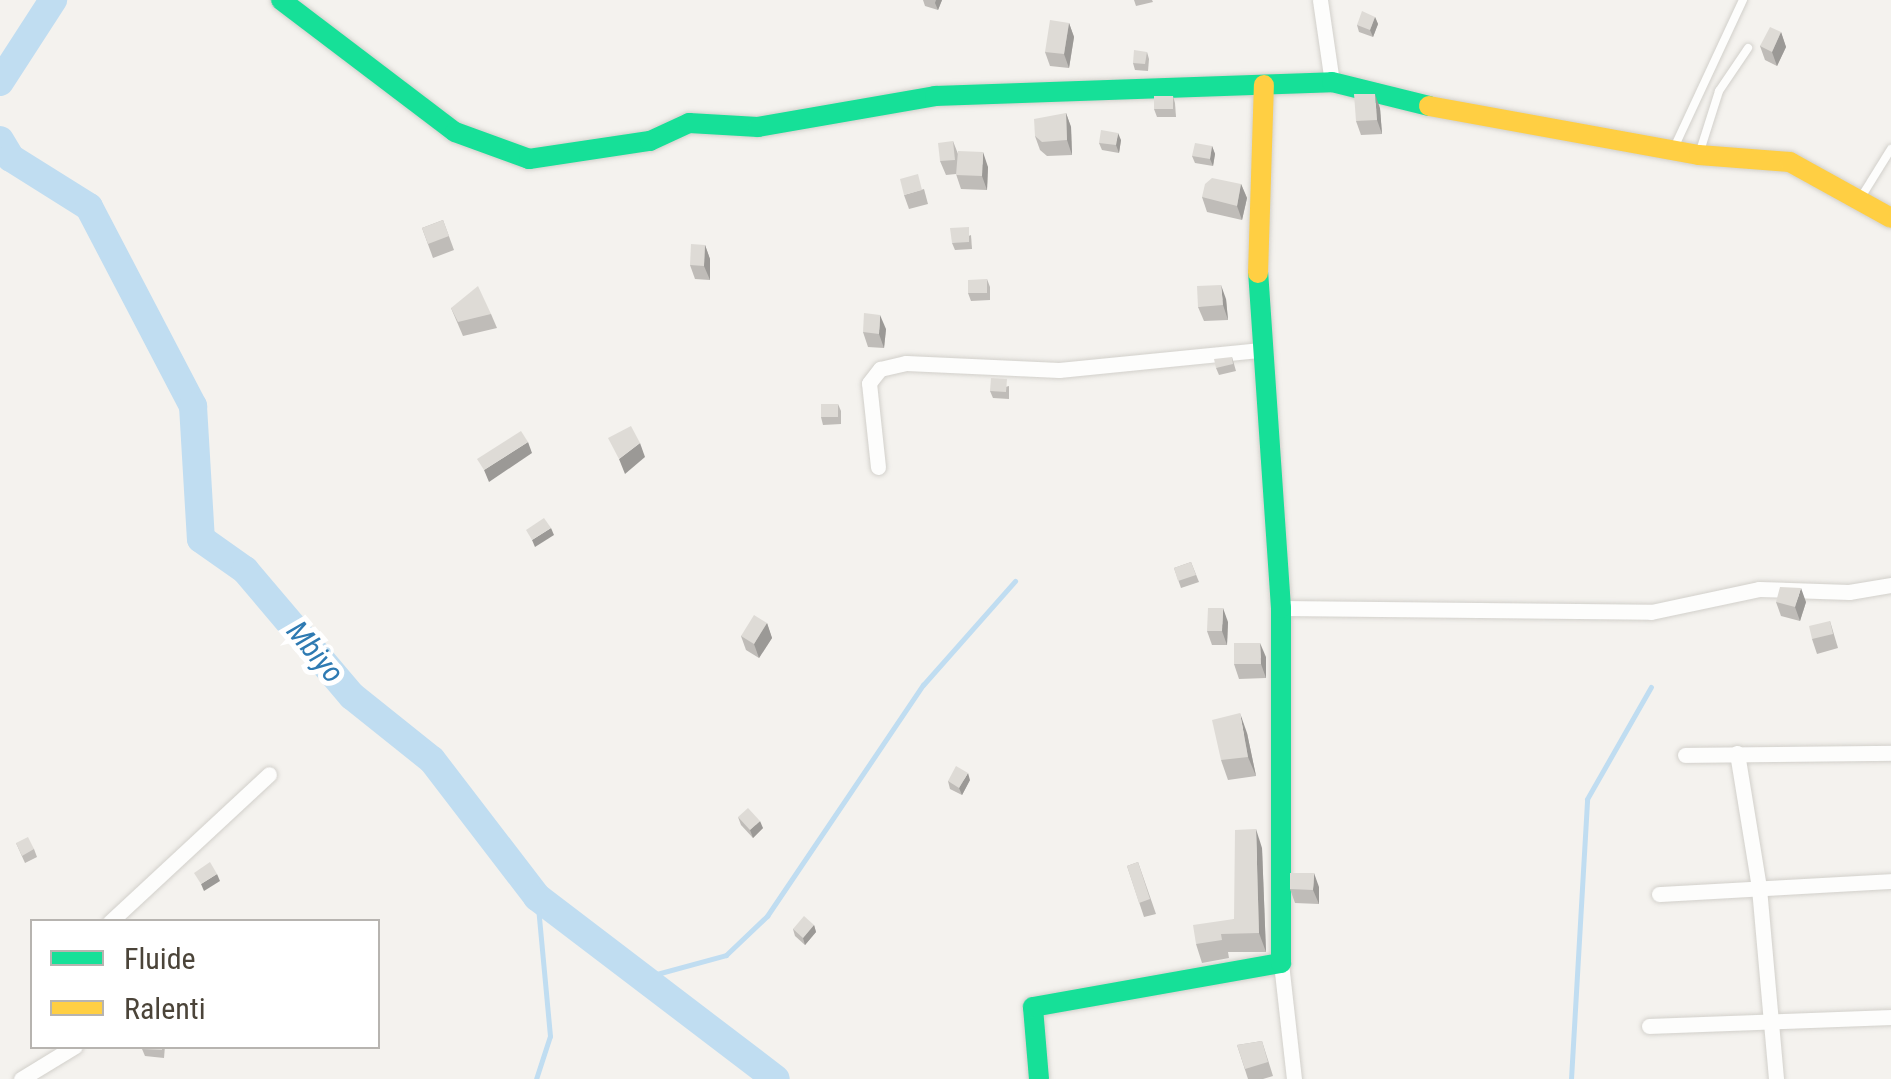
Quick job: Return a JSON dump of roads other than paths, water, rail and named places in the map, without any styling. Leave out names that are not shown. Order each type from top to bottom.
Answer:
[{"type":"street","points":[[281,0],[455,132],[529,159],[650,141],[689,124],[758,127],[936,96],[1332,82],[1484,119],[1698,156],[1790,162],[1891,218]]},
{"type":"street","points":[[1320,0],[1332,82]]},
{"type":"street","points":[[1264,85],[1261,350],[1282,608],[1281,962],[1294,1079]]},
{"type":"street","points":[[878,467],[868,384],[880,370],[906,363],[1059,370],[1261,350]]},
{"type":"street","points":[[1282,608],[1651,612],[1760,589],[1850,592],[1891,584]]},
{"type":"street","points":[[1737,753],[1759,888],[1776,1079]]},
{"type":"street","points":[[1685,755],[1891,753]]},
{"type":"street","points":[[113,919],[269,774]]},
{"type":"street","points":[[1659,894],[1891,881]]},
{"type":"street","points":[[1039,1079],[1033,1006],[1281,962]]},
{"type":"street","points":[[1650,1026],[1891,1017]]},
{"type":"street","points":[[21,1079],[70,1049]]},
{"type":"lane","points":[[1673,151],[1743,0]]},
{"type":"lane","points":[[1698,156],[1719,91],[1748,48]]},
{"type":"lane","points":[[1860,200],[1891,149]]},
{"type":"waterway","name":"Mbiyo","points":[[0,82],[53,0]]},
{"type":"waterway","name":"Mbiyo","points":[[0,140],[11,158],[89,207],[193,406],[201,539],[245,570],[352,696],[432,760],[537,897],[776,1079]]},
{"type":"waterway","points":[[642,978],[726,955],[767,916],[923,685],[1015,581]]},
{"type":"waterway","points":[[1571,1079],[1587,799],[1651,687]]},
{"type":"waterway","points":[[536,1079],[550,1036],[537,897]]}]
